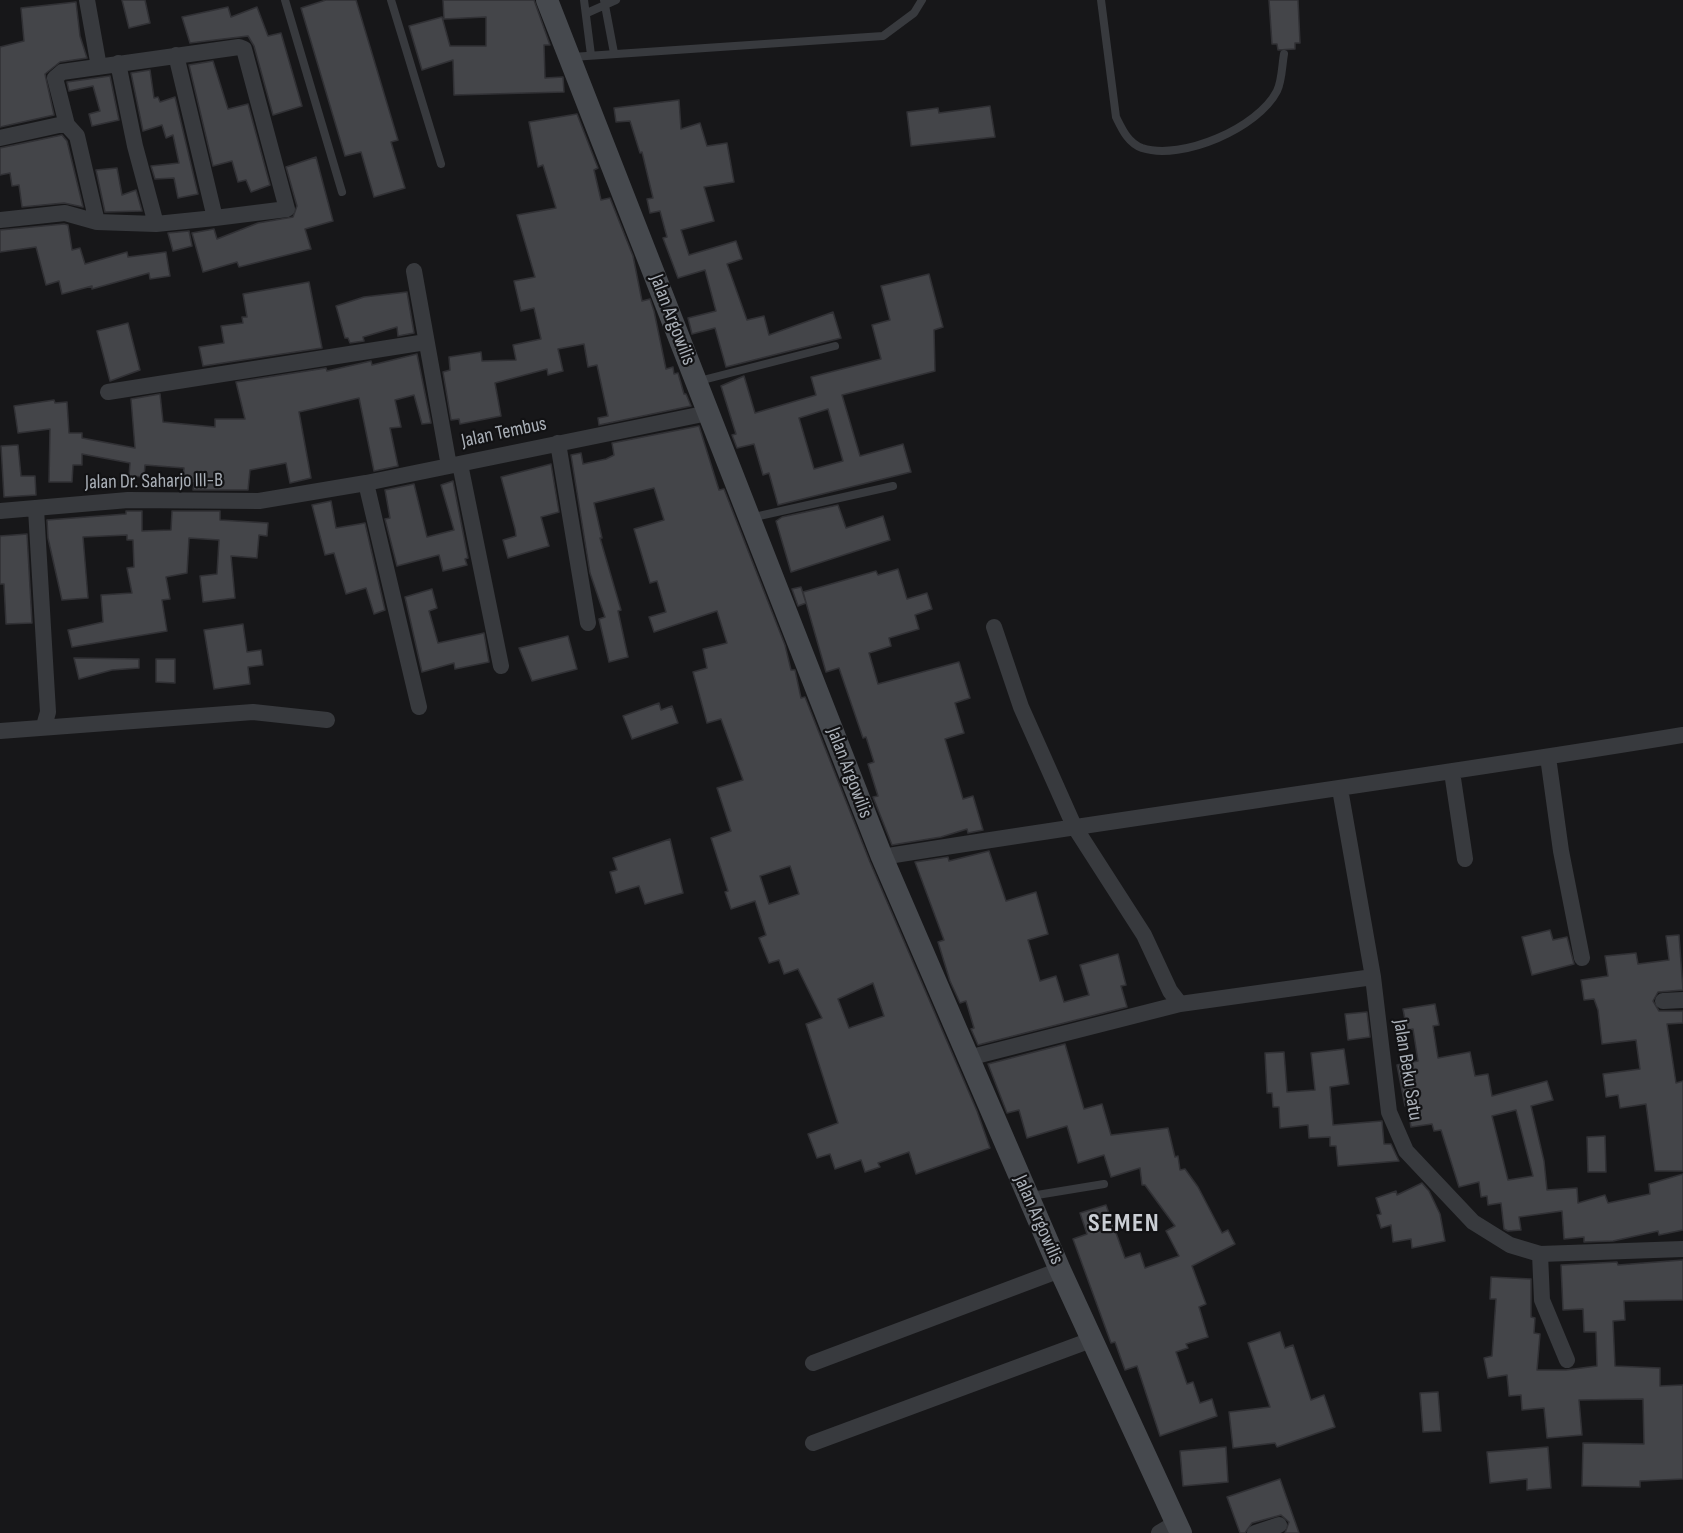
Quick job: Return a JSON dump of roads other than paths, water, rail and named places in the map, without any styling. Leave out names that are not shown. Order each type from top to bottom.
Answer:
[{"type":"street","points":[[87,0],[99,67]]},
{"type":"street","name":"Jalan Argowilis","points":[[548,0],[580,56],[695,382],[882,857],[1172,1530]]},
{"type":"street","points":[[0,220],[65,213],[97,222],[156,224],[287,209],[244,49],[239,47],[118,63],[62,72],[55,78],[67,125],[76,136],[97,222]]},
{"type":"street","points":[[176,55],[215,219]]},
{"type":"street","points":[[118,63],[135,146],[156,224]]},
{"type":"street","points":[[0,138],[67,125]]},
{"type":"street","points":[[414,271],[426,342],[501,666]]},
{"type":"street","points":[[108,392],[426,342]]},
{"type":"street","name":"Jalan Tembus","points":[[309,493],[708,413]]},
{"type":"street","points":[[558,443],[588,623]]},
{"type":"street","points":[[366,483],[419,707]]},
{"type":"street","name":"Jalan Dr. Saharjo III-B","points":[[0,511],[128,500],[259,501],[309,493]]},
{"type":"street","points":[[36,509],[48,712],[44,726]]},
{"type":"street","points":[[994,627],[1021,707],[1074,826],[1144,935],[1170,991],[1180,1004]]},
{"type":"street","points":[[0,731],[253,712],[327,720]]},
{"type":"street","points":[[882,857],[1683,735]]},
{"type":"street","points":[[1548,757],[1561,851],[1582,958]]},
{"type":"street","points":[[1452,772],[1465,859]]},
{"type":"street","name":"Jalan Beku Satu","points":[[1340,789],[1373,977],[1389,1112],[1406,1151],[1473,1222],[1510,1245],[1540,1254],[1683,1249]]},
{"type":"street","points":[[968,1058],[1180,1004],[1373,977]]},
{"type":"street","points":[[1663,1002],[1683,999]]},
{"type":"street","points":[[1540,1254],[1542,1300],[1567,1360]]},
{"type":"street","points":[[813,1363],[1060,1270]]},
{"type":"street","points":[[813,1443],[1091,1340]]},
{"type":"street","points":[[1255,1533],[1279,1525]]},
{"type":"lane","points":[[285,0],[342,192]]},
{"type":"lane","points":[[390,0],[441,164]]},
{"type":"lane","points":[[584,0],[587,13],[580,56],[883,36],[914,13],[922,0]]},
{"type":"lane","points":[[587,13],[616,0]]},
{"type":"lane","points":[[1101,0],[1116,117],[1124,134],[1141,148],[1163,150],[1199,144],[1230,134],[1258,114],[1278,90],[1284,54]]},
{"type":"lane","points":[[605,3],[614,53]]},
{"type":"lane","points":[[695,382],[835,345]]},
{"type":"lane","points":[[749,518],[893,486]]},
{"type":"lane","points":[[1028,1197],[1104,1184]]},
{"type":"district","name":"SEMEN","points":[[1124,1224]]}]
